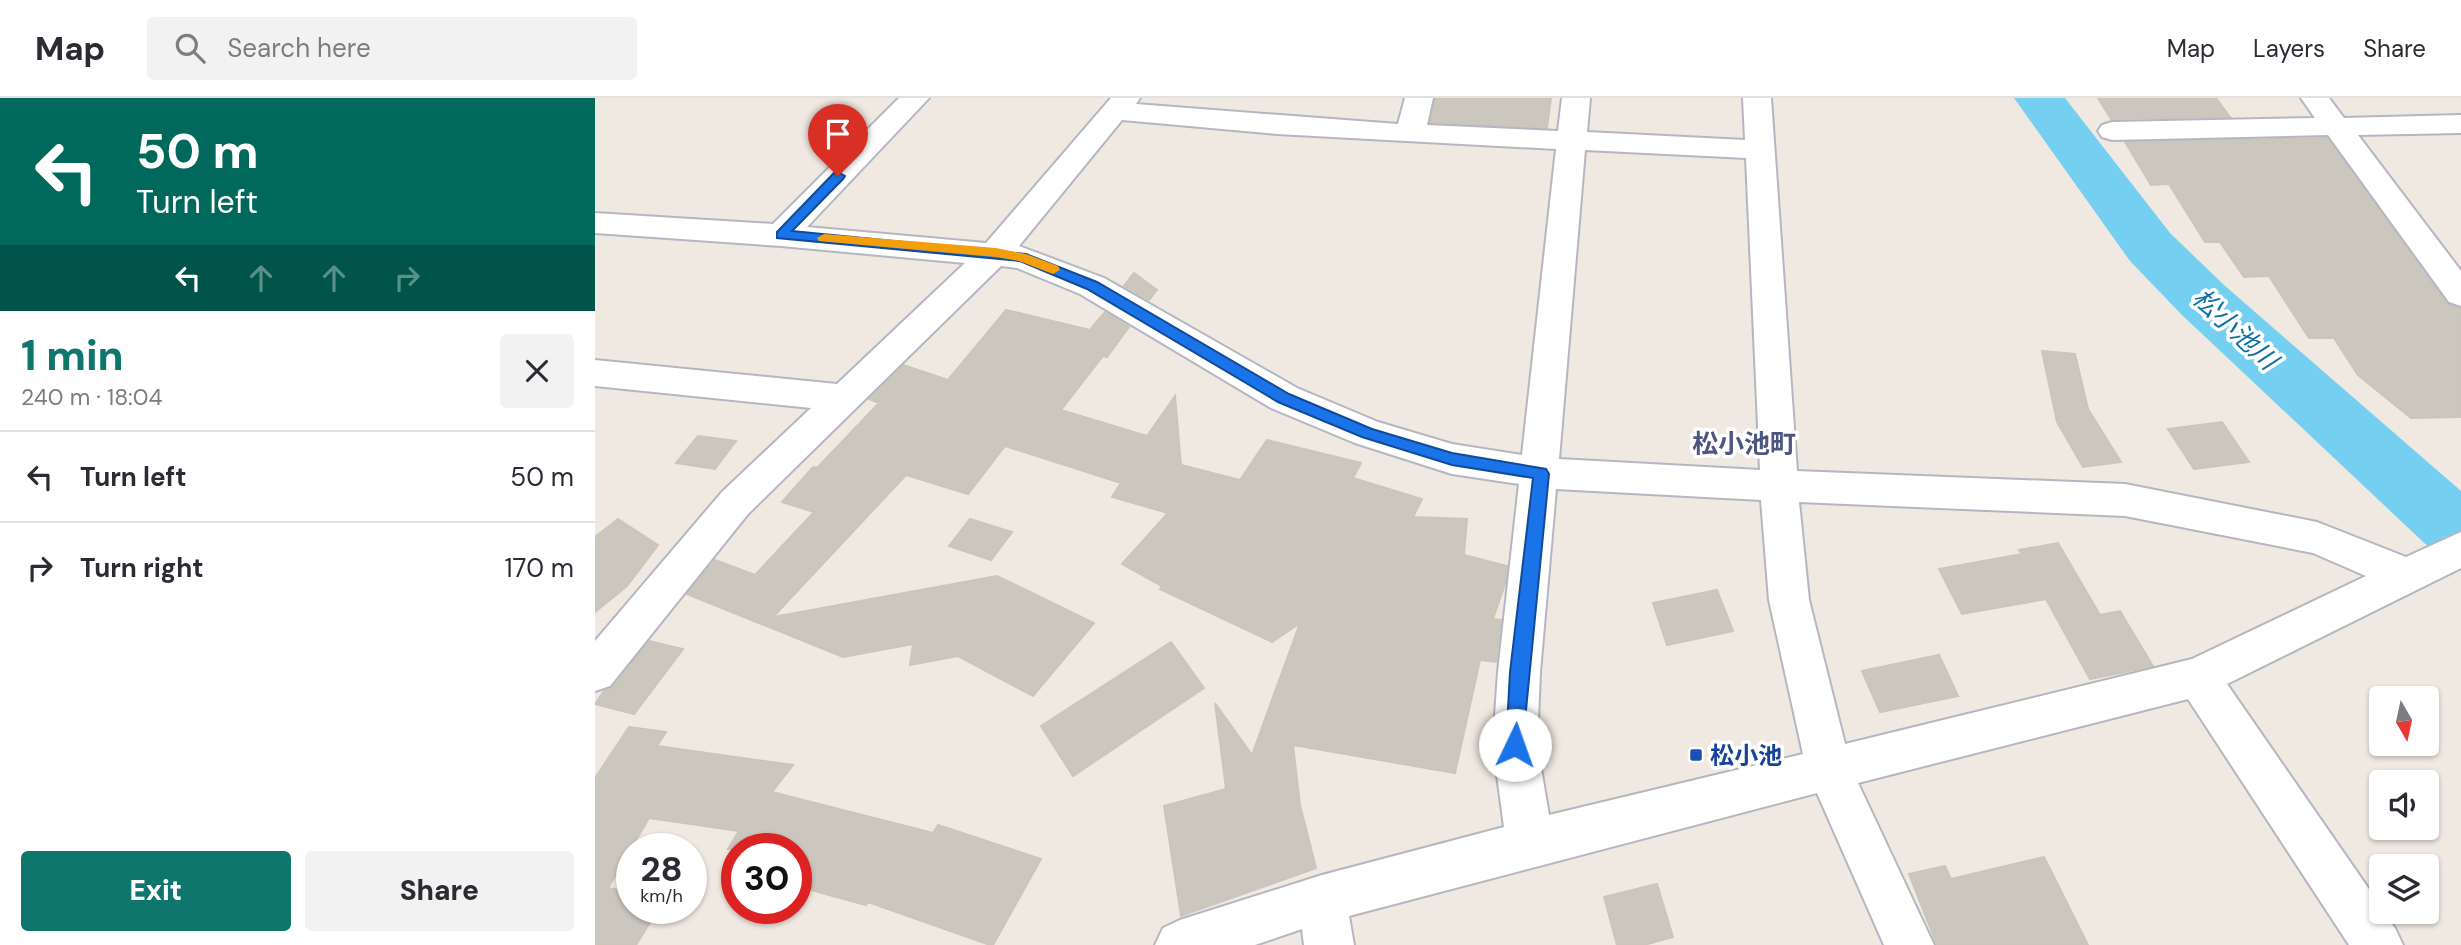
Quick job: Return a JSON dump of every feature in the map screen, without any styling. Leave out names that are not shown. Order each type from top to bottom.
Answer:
[{"type":"street","points":[[781,235],[915,98]]},
{"type":"street","points":[[1410,134],[1419,98]]},
{"type":"street","points":[[1530,843],[1515,745],[1519,672],[1541,474],[1576,98]]},
{"type":"street","points":[[1757,98],[1779,485],[1789,600],[1829,769],[1909,945]]},
{"type":"street","points":[[2315,98],[2461,295]]},
{"type":"street","points":[[595,672],[735,503],[996,253],[1121,105],[1260,126],[1410,134],[1572,138],[1761,150]]},
{"type":"street","points":[[2112,131],[2461,124]]},
{"type":"street","points":[[595,223],[781,235],[1022,257],[1092,286],[1284,398],[1368,433],[1452,459],[1541,474],[2125,500],[2317,538],[2410,576]]},
{"type":"street","points":[[595,373],[844,398]]},
{"type":"street","points":[[1180,945],[1322,899],[1530,843],[2198,677],[2410,576],[2452,553]]},
{"type":"street","points":[[2198,677],[2378,945]]},
{"type":"street","points":[[1322,899],[1329,945]]},
{"type":"building","points":[[1435,98],[1551,98],[1547,128],[1430,123]]},
{"type":"building","points":[[2098,98],[2216,98],[2230,117],[2111,119]]},
{"type":"building","points":[[2327,138],[2447,304],[2461,308],[2461,417],[2411,418],[2358,375],[2334,338],[2309,338],[2269,276],[2244,277],[2220,242],[2205,242],[2169,184],[2151,185],[2125,142]]},
{"type":"building","points":[[1134,273],[1157,290],[1149,300],[1124,286]]},
{"type":"building","points":[[1006,310],[1090,330],[1105,312],[1129,327],[1061,410],[1147,436],[1175,396],[1181,465],[1240,480],[1267,440],[1361,463],[1353,478],[1422,499],[1413,517],[1467,519],[1464,555],[1507,566],[1506,581],[1493,619],[1501,620],[1496,662],[1480,660],[1455,773],[1293,745],[1300,805],[1316,868],[1181,916],[1164,806],[1226,789],[1215,703],[1252,755],[1300,623],[1272,642],[1160,589],[1162,586],[1122,564],[1168,513],[1112,497],[1121,483],[1005,446],[968,494],[906,475],[773,617],[997,576],[1094,623],[1033,696],[958,656],[910,665],[913,644],[843,657],[687,594],[715,560],[755,575],[814,512],[782,502],[813,467],[817,468],[879,403],[869,399],[903,365],[948,380]]},
{"type":"building","points":[[2042,351],[2075,354],[2088,409],[2121,462],[2083,467],[2057,422]]},
{"type":"building","points":[[2222,422],[2249,462],[2194,469],[2168,429]]},
{"type":"building","points":[[698,436],[736,441],[715,469],[676,463]]},
{"type":"building","points":[[618,519],[658,545],[627,586],[595,612],[595,537]]},
{"type":"building","points":[[970,519],[1012,532],[991,560],[949,546]]},
{"type":"building","points":[[2058,543],[2100,615],[2120,611],[2153,666],[2090,679],[2046,599],[1962,614],[1939,569],[2022,554],[2019,550]]},
{"type":"building","points":[[1717,590],[1733,631],[1667,645],[1653,603]]},
{"type":"building","points":[[649,641],[683,649],[634,714],[595,704],[604,691],[612,688]]},
{"type":"building","points":[[1171,642],[1204,688],[1073,776],[1041,726]]},
{"type":"building","points":[[1939,655],[1958,696],[1880,712],[1862,671]]},
{"type":"building","points":[[629,727],[666,732],[657,746],[793,765],[772,792],[933,833],[938,825],[1041,859],[993,945],[990,945],[868,902],[866,905],[812,890],[812,833],[738,833],[739,831],[649,818],[640,833],[616,833],[616,874],[608,888],[616,889],[616,924],[649,924],[636,945],[595,945],[595,778]]},
{"type":"building","points":[[2044,857],[2088,945],[1937,945],[1909,874],[1945,866],[1951,879]]},
{"type":"building","points":[[1657,884],[1673,937],[1644,945],[1617,945],[1604,897]]},
{"type":"waterway","name":"松小池川","points":[[2039,98],[2150,247],[2203,300],[2461,533]]},
{"type":"slow traffic","points":[[824,238],[996,253],[1022,257],[1053,270]]},
{"type":"place","name":"松小池","points":[[1696,755]]},
{"type":"district","name":"松小池町","points":[[1744,444]]},
{"type":"route","points":[[838,176],[781,235],[1022,257],[1092,286],[1284,398],[1368,433],[1452,459],[1541,474],[1519,672],[1515,745]]}]
